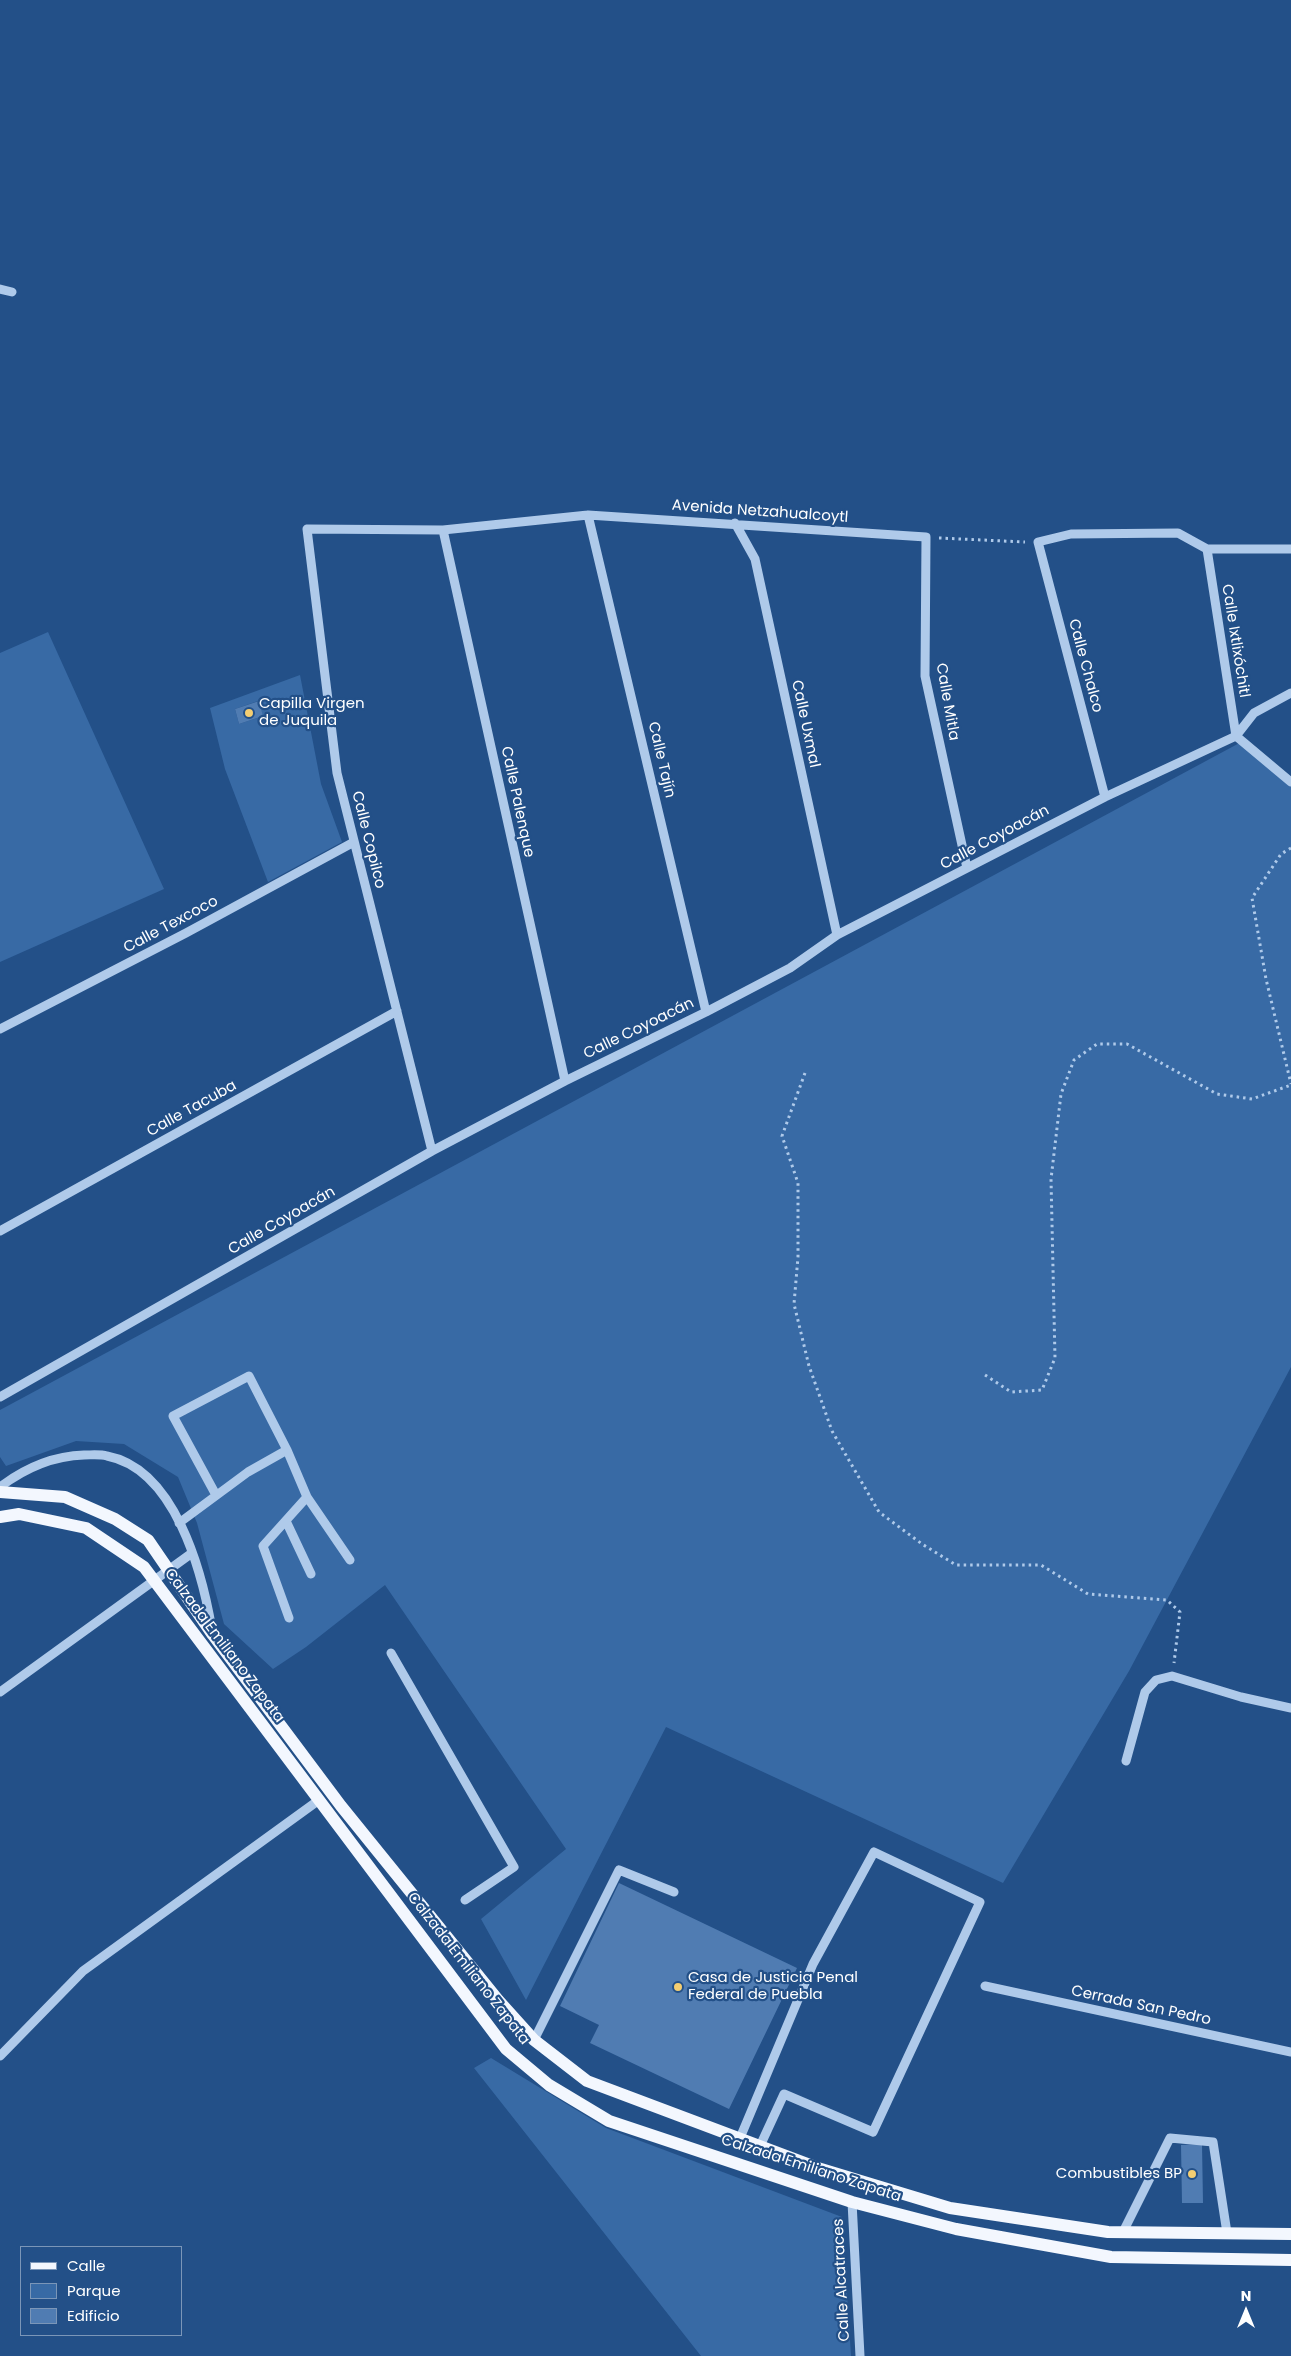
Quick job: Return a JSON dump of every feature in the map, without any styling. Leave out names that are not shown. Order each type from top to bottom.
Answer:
[{"type":"main road","name":"Calzada Emiliano Zapata","points":[[0,1492],[65,1497],[115,1518],[148,1540],[212,1635],[341,1806],[498,2000],[534,2040],[587,2082],[821,2169],[950,2208],[1108,2232],[1291,2234]]},
{"type":"main road","name":"Calzada Emiliano Zapata","points":[[0,1517],[19,1514],[86,1528],[144,1567],[506,2049],[549,2085],[609,2121],[852,2202],[956,2229],[1111,2257],[1291,2260]]},
{"type":"street","points":[[0,289],[12,292]]},
{"type":"street","name":"Avenida Netzahualcoytl","points":[[307,529],[443,530],[588,515],[735,523],[926,537]]},
{"type":"street","name":"Calle Tajín","points":[[588,515],[706,1012]]},
{"type":"street","name":"Calle Uxmal","points":[[735,523],[755,560],[837,935]]},
{"type":"street","name":"Calle Copilco","points":[[307,529],[338,773],[432,1151]]},
{"type":"street","name":"Calle Palenque","points":[[443,530],[565,1081]]},
{"type":"street","points":[[1038,542],[1071,534],[1178,533],[1206,549],[1291,549]]},
{"type":"street","name":"Calle Mitla","points":[[926,537],[925,676],[967,868]]},
{"type":"street","name":"Calle Chalco","points":[[1038,542],[1105,797]]},
{"type":"street","name":"Calle Ixtlixóchitl","points":[[1206,549],[1236,736]]},
{"type":"street","name":"Calle Coyoacán","points":[[0,1396],[432,1151],[565,1081],[706,1012],[790,968],[837,935],[1105,797],[1236,736],[1254,714],[1291,693]]},
{"type":"street","points":[[1236,736],[1291,782]]},
{"type":"street","name":"Calle Texcoco","points":[[0,1029],[186,933],[354,842]]},
{"type":"street","name":"Calle Tacuba","points":[[0,1230],[397,1011]]},
{"type":"street","points":[[216,1494],[173,1416],[249,1376],[287,1450],[307,1497],[350,1560]]},
{"type":"street","points":[[179,1523],[248,1472],[287,1450]]},
{"type":"street","points":[[0,1487],[22,1472],[51,1459],[105,1455],[128,1463],[150,1478],[160,1490],[179,1523],[192,1553],[203,1587],[212,1635]]},
{"type":"street","points":[[289,1618],[263,1546],[307,1497]]},
{"type":"street","points":[[286,1521],[311,1574]]},
{"type":"street","points":[[0,1692],[192,1553]]},
{"type":"street","points":[[391,1653],[514,1867],[465,1900]]},
{"type":"street","points":[[1126,1761],[1145,1692],[1156,1680],[1172,1676],[1242,1698],[1291,1708]]},
{"type":"street","points":[[0,2056],[84,1971],[319,1800]]},
{"type":"street","points":[[740,2138],[813,1964],[874,1852],[980,1902],[873,2132],[784,2094],[760,2146]]},
{"type":"street","points":[[534,2040],[619,1870],[674,1892]]},
{"type":"street","name":"Cerrada San Pedro","points":[[985,1986],[1291,2052]]},
{"type":"street","points":[[1123,2232],[1170,2138],[1213,2142],[1227,2233]]},
{"type":"street","name":"Calle Alcatraces","points":[[852,2202],[860,2356]]},
{"type":"path","points":[[926,537],[1038,542]]},
{"type":"path","points":[[984,1375],[1012,1392],[1042,1390],[1055,1358],[1051,1179],[1061,1094],[1074,1060],[1097,1044],[1127,1044],[1217,1094],[1252,1099],[1291,1085],[1266,979],[1252,898],[1280,854],[1291,848]]},
{"type":"path","points":[[804,1073],[782,1136],[798,1183],[798,1257],[794,1304],[809,1366],[832,1431],[880,1512],[922,1544],[956,1565],[1041,1565],[1088,1594],[1167,1600],[1180,1612],[1172,1676]]},
{"type":"green space","points":[[48,632],[164,889],[0,962],[0,653]]},
{"type":"green space","points":[[300,675],[321,784],[342,842],[268,882],[225,769],[210,708]],"holes":[[[258,701],[263,716],[239,724],[235,709]]]},
{"type":"green space","points":[[1245,740],[1291,784],[1291,1367],[1129,1671],[1003,1883],[666,1727],[526,2000],[481,1919],[566,1849],[385,1585],[306,1647],[273,1669],[224,1624],[197,1523],[178,1477],[124,1444],[76,1441],[6,1466],[0,1457],[0,1410]]},
{"type":"green space","points":[[491,2058],[606,2128],[842,2217],[851,2356],[701,2356],[474,2068]]},
{"type":"building","name":"Capilla Virgen de Juquila","points":[[259,701],[263,716],[239,724],[235,709]]},
{"type":"building","name":"Casa de Justicia Penal Federal de Puebla","points":[[619,1883],[797,1968],[729,2109],[590,2043],[599,2025],[560,2006]]},
{"type":"building","name":"Combustibles BP","points":[[1202,2144],[1203,2203],[1182,2203],[1181,2145]]},
{"type":"place","name":"Capilla Virgen de Juquila","points":[[249,713]]},
{"type":"place","name":"Casa de Justicia Penal Federal de Puebla","points":[[678,1987]]},
{"type":"place","name":"Combustibles BP","points":[[1192,2174]]}]
